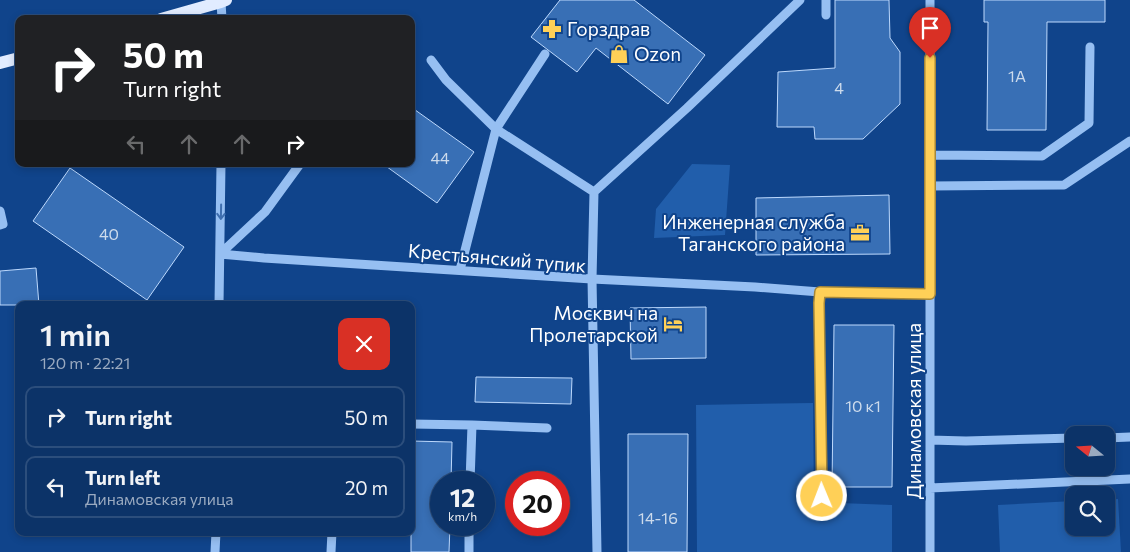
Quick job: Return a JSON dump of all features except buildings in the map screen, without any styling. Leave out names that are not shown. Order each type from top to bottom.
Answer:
[{"type":"main road","points":[[175,15],[223,1]]},
{"type":"main road","points":[[0,63],[15,59]]},
{"type":"street","points":[[800,0],[687,108],[594,192],[592,279],[820,292],[930,294]]},
{"type":"street","points":[[826,0],[826,15]]},
{"type":"street","name":"Динамовская улица","points":[[930,0],[930,552]]},
{"type":"street","points":[[222,15],[223,1]]},
{"type":"street","points":[[930,155],[1042,156],[1089,123],[1090,47]]},
{"type":"street","points":[[460,270],[496,129],[545,54]]},
{"type":"street","points":[[431,60],[446,80],[496,129],[594,192]]},
{"type":"street","points":[[930,186],[1064,186],[1130,141]]},
{"type":"street","points":[[219,301],[221,167]]},
{"type":"street","points":[[220,254],[265,212],[298,167]]},
{"type":"street","points":[[0,211],[3,224],[0,225]]},
{"type":"street","name":"Крестьянский тупик","points":[[220,254],[592,279],[597,552]]},
{"type":"street","points":[[820,292],[822,496]]},
{"type":"street","points":[[415,424],[547,428]]},
{"type":"street","points":[[470,471],[472,425]]},
{"type":"street","points":[[1115,438],[1130,437]]},
{"type":"street","points":[[930,440],[1065,438]]},
{"type":"street","points":[[930,488],[1130,479]]},
{"type":"street","points":[[215,552],[216,536]]},
{"type":"street","points":[[331,552],[332,536]]},
{"type":"street","points":[[469,536],[469,552]]},
{"type":"shaded area","points":[[692,164],[730,165],[725,235],[654,238],[656,209]]},
{"type":"shaded area","points":[[813,403],[814,502],[892,505],[892,552],[697,552],[696,405]]},
{"type":"shaded area","points":[[1115,499],[1118,499],[1121,552],[1000,552],[998,505],[1065,501],[1065,536],[1115,536]]},
{"type":"place","name":"Горздрав","points":[[552,29]]},
{"type":"place","name":"Ozon","points":[[619,54]]},
{"type":"place","name":"Инженерная служба Таганского района","points":[[860,233]]},
{"type":"place","name":"Москвич на Пролетарской","points":[[673,324]]},
{"type":"route","points":[[822,496],[820,292],[930,294],[930,58]]}]
